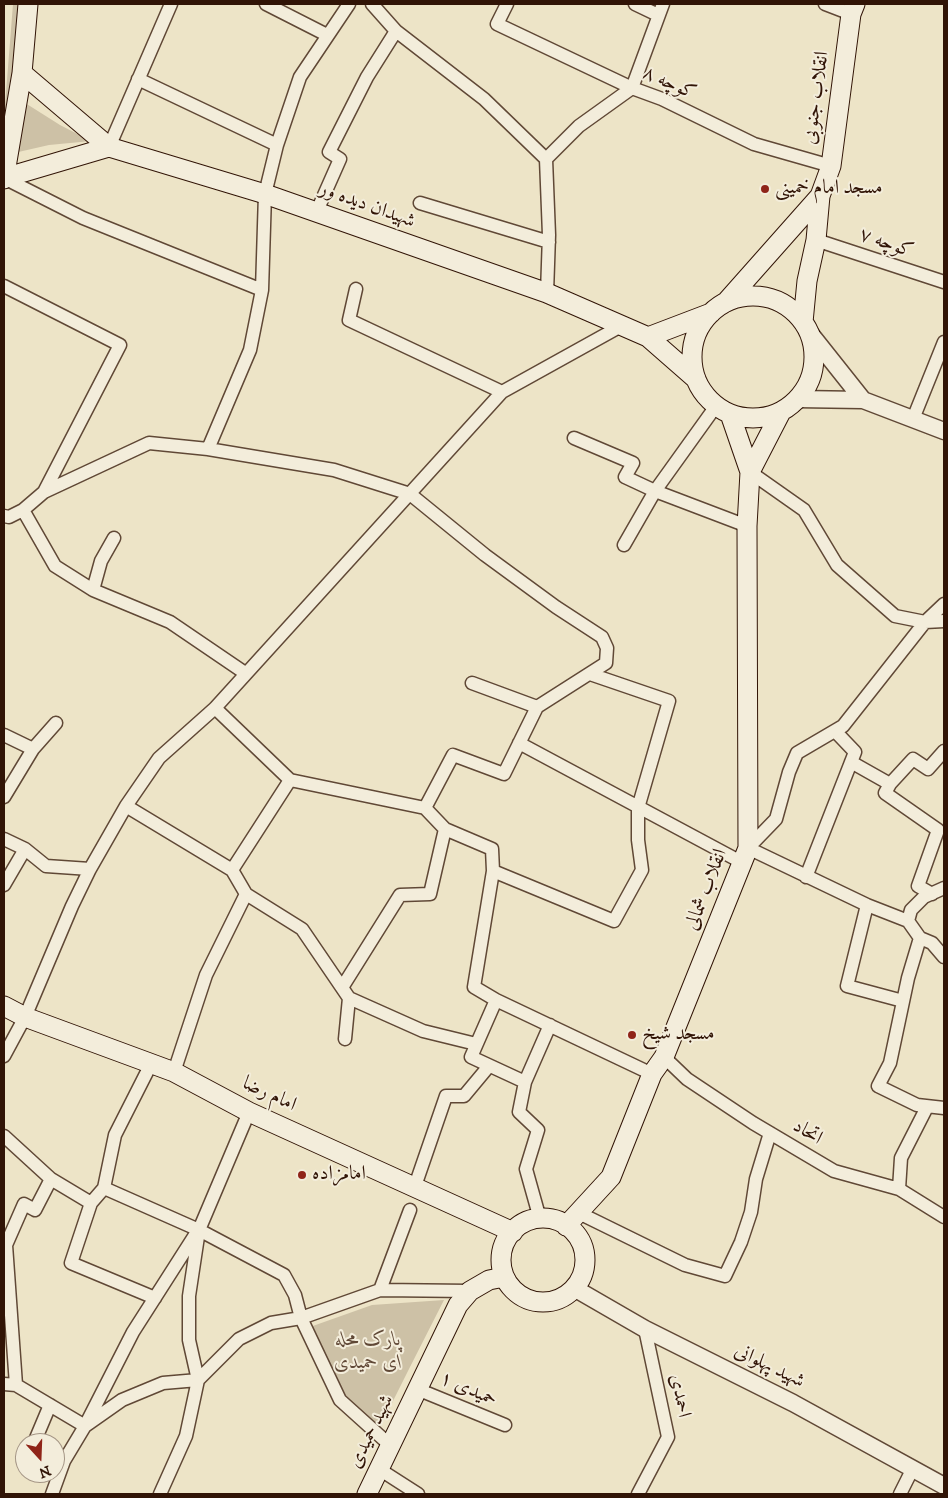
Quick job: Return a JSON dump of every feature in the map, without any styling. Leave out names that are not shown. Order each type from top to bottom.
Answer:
[{"type":"main road","points":[[28,4],[22,74],[4,178],[109,147]]},
{"type":"main road","name":"انقلاب جنوبی","points":[[820,196],[831,166],[853,9]]},
{"type":"main road","name":"شهیدان دیده ور","points":[[22,74],[109,147],[317,211],[547,294],[648,337],[696,379]]},
{"type":"main road","points":[[806,327],[807,281],[816,240],[820,196]]},
{"type":"main road","points":[[648,337],[718,308],[742,298],[759,297],[776,301],[791,309],[806,327],[814,349],[814,367],[808,385],[797,400],[781,412],[764,417],[747,418],[723,410],[704,394],[696,379],[692,362],[694,344],[700,327],[718,308],[820,196]]},
{"type":"main road","points":[[723,410],[750,472]]},
{"type":"main road","points":[[750,472],[781,412]]},
{"type":"main road","name":"انقلاب شمالی","points":[[572,1219],[611,1177],[652,1074],[664,1057],[746,856],[747,526],[750,472]]},
{"type":"main road","name":"امام رضا","points":[[4,1006],[25,1017],[174,1072],[249,1112],[415,1186],[512,1232]]},
{"type":"main road","points":[[540,1219],[557,1221],[572,1219],[582,1242],[584,1254],[584,1267],[580,1280],[574,1288],[560,1299],[546,1302],[532,1301],[519,1295],[504,1277],[501,1258],[503,1248],[512,1232],[522,1224],[540,1219]]},
{"type":"main road","name":"شهید حمیدی","points":[[367,1494],[458,1305],[470,1291],[489,1280],[504,1277]]},
{"type":"street","points":[[109,147],[171,4]]},
{"type":"street","points":[[266,4],[327,35]]},
{"type":"street","points":[[208,449],[250,350],[262,290],[265,194],[277,145],[300,77],[349,4]]},
{"type":"street","points":[[372,4],[396,31],[484,99],[546,159],[549,242],[547,294]]},
{"type":"street","name":"کوچه ۸","points":[[507,4],[497,24],[632,88],[662,99],[754,144],[831,166]]},
{"type":"street","points":[[546,159],[579,126],[632,88],[661,10],[635,4]]},
{"type":"street","points":[[825,4],[853,9]]},
{"type":"street","points":[[317,211],[340,159],[329,152],[367,77],[396,31]]},
{"type":"street","points":[[138,79],[277,145]]},
{"type":"street","points":[[4,178],[83,218],[262,290]]},
{"type":"street","points":[[420,204],[549,242]]},
{"type":"street","name":"کوچه ۷","points":[[816,240],[944,282]]},
{"type":"street","points":[[4,286],[120,345],[44,492]]},
{"type":"street","points":[[356,290],[348,320],[502,392]]},
{"type":"street","points":[[4,1056],[25,1017],[72,906],[90,869],[126,806],[159,758],[214,708],[502,392],[621,326]]},
{"type":"street","points":[[806,327],[862,400]]},
{"type":"street","points":[[914,419],[944,342]]},
{"type":"street","points":[[797,400],[862,400],[944,431]]},
{"type":"street","points":[[624,545],[655,491],[723,410]]},
{"type":"street","points":[[574,438],[634,462],[625,477],[655,491],[747,526]]},
{"type":"street","points":[[6,519],[23,510],[44,492],[149,443],[208,449],[334,470],[410,494],[485,555],[556,608],[602,637],[607,648],[606,663],[537,707],[504,774],[453,755],[425,808]]},
{"type":"street","points":[[750,472],[804,510],[837,565],[895,616],[925,622],[944,620]]},
{"type":"street","points":[[23,510],[55,566],[93,590],[170,622],[245,673]]},
{"type":"street","points":[[93,590],[101,561],[114,538]]},
{"type":"street","points":[[746,856],[776,819],[789,772],[797,753],[843,726],[925,622],[944,604]]},
{"type":"street","points":[[493,871],[614,922],[642,870],[638,840],[638,808],[669,701],[590,674]]},
{"type":"street","points":[[472,683],[537,707]]},
{"type":"street","points":[[214,708],[290,780],[425,808],[445,829],[492,849],[493,871],[474,987],[496,1000],[652,1074]]},
{"type":"street","points":[[4,797],[34,749],[56,723]]},
{"type":"street","points":[[806,876],[855,752],[835,731]]},
{"type":"street","points":[[4,735],[34,749]]},
{"type":"street","points":[[519,743],[638,808],[746,856],[806,876],[867,905],[908,921],[920,938],[932,943],[944,957]]},
{"type":"street","points":[[932,894],[918,886],[938,830],[885,793],[890,784],[913,759],[928,769],[944,751]]},
{"type":"street","points":[[851,762],[890,784]]},
{"type":"street","points":[[232,870],[290,780]]},
{"type":"street","points":[[126,806],[232,870],[246,894],[302,929],[343,986],[349,998],[345,1038]]},
{"type":"street","points":[[343,986],[400,895],[430,894],[445,829]]},
{"type":"street","points":[[4,839],[25,849],[46,866],[90,869]]},
{"type":"street","points":[[4,885],[25,849]]},
{"type":"street","points":[[908,921],[911,910],[924,897],[944,888]]},
{"type":"street","points":[[174,1072],[206,976],[246,894]]},
{"type":"street","points":[[867,905],[847,986],[903,1002]]},
{"type":"street","points":[[920,938],[903,1002],[890,1063],[878,1086],[917,1105],[944,1108]]},
{"type":"street","points":[[349,998],[423,1030],[476,1044]]},
{"type":"street","points":[[496,1000],[471,1057],[525,1082]]},
{"type":"street","points":[[540,1219],[526,1169],[538,1130],[519,1112],[525,1082],[550,1025]]},
{"type":"street","name":"اتحاد","points":[[664,1057],[687,1079],[770,1133],[834,1171],[899,1189],[944,1217]]},
{"type":"street","points":[[151,1064],[115,1135],[104,1188],[91,1203],[71,1263],[155,1298]]},
{"type":"street","points":[[415,1186],[446,1096],[464,1096],[489,1066]]},
{"type":"street","points":[[899,1189],[901,1158],[927,1107]]},
{"type":"street","points":[[52,1494],[64,1461],[85,1426],[133,1332],[199,1230],[249,1112]]},
{"type":"street","points":[[572,1219],[685,1265],[724,1276],[741,1242],[751,1212],[756,1179],[770,1133]]},
{"type":"street","points":[[4,1136],[51,1179],[91,1203]]},
{"type":"street","points":[[51,1179],[35,1210],[24,1204],[6,1246],[10,1384],[85,1426]]},
{"type":"street","points":[[104,1188],[199,1230],[284,1275],[295,1295],[301,1318],[340,1400],[391,1446]]},
{"type":"street","points":[[380,1290],[410,1210]]},
{"type":"street","points":[[160,1494],[186,1436],[198,1380],[189,1340],[189,1296],[199,1230]]},
{"type":"street","name":"شهید پهلوانی","points":[[574,1288],[645,1330],[793,1402],[944,1486]]},
{"type":"street","points":[[85,1426],[122,1400],[163,1383],[198,1380],[240,1339],[271,1323],[301,1318],[380,1290],[470,1291]]},
{"type":"street","name":"احمدی","points":[[638,1494],[668,1437],[645,1330]]},
{"type":"street","name":"حمیدی ۱","points":[[417,1389],[505,1425]]},
{"type":"street","points":[[38,1433],[50,1405]]},
{"type":"street","points":[[900,1494],[913,1468]]},
{"type":"street","points":[[379,1469],[418,1494]]},
{"type":"green space","points":[[13,4],[24,4],[4,148],[4,118]]},
{"type":"green space","points":[[22,101],[60,125],[91,141],[49,145],[14,153]]},
{"type":"green space","name":"پارک محله ای حمیدی","points":[[444,1300],[377,1433],[349,1405],[310,1327],[372,1305]]},
{"type":"place","name":"مسجد امام خمینی","points":[[765,189]]},
{"type":"place","name":"مسجد شیخ","points":[[632,1035]]},
{"type":"place","name":"امامزاده","points":[[302,1175]]}]
